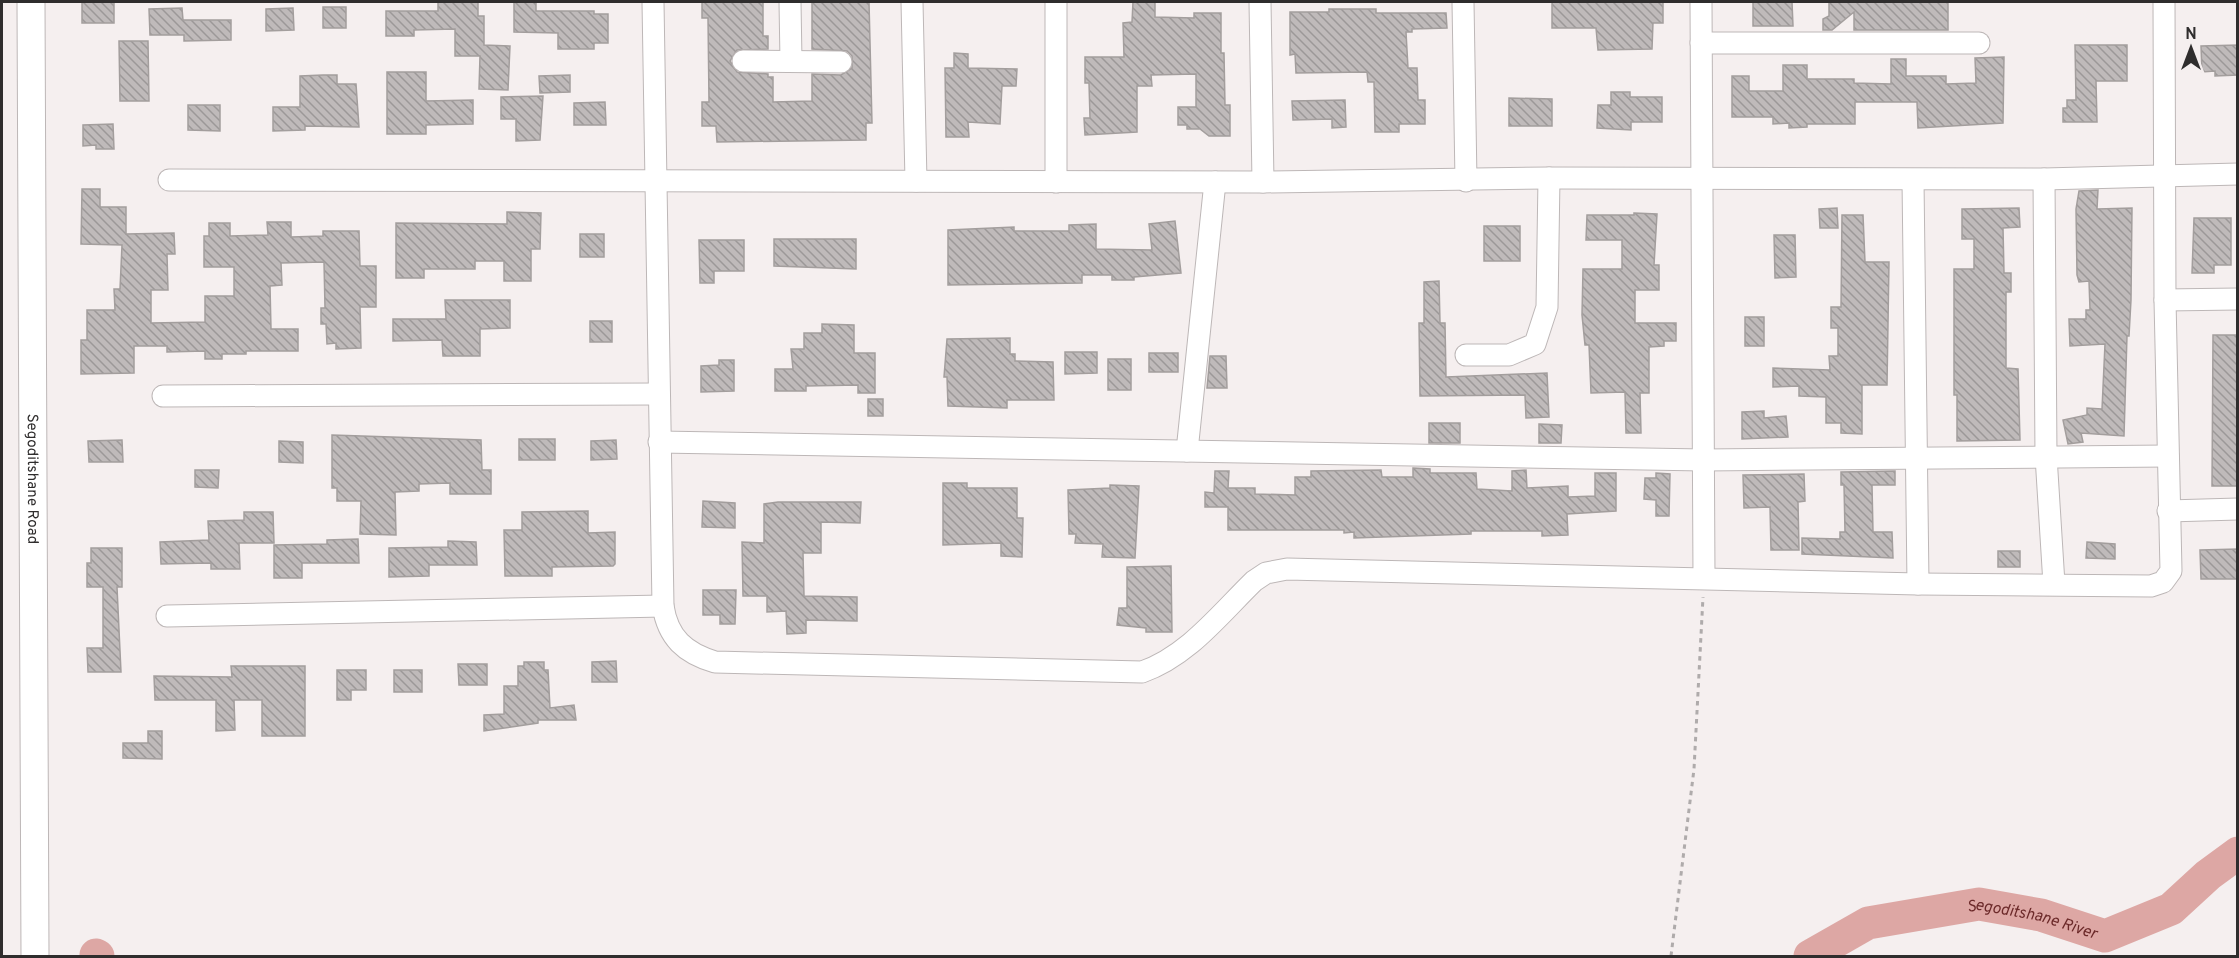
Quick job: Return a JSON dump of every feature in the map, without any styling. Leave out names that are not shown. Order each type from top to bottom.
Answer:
[{"type":"main road","name":"Segoditshane Road","points":[[30,2],[35,957]]},
{"type":"street","points":[[653,2],[663,606],[665,620],[682,647],[715,662],[1142,672],[1163,665],[1185,649],[1254,581],[1266,573],[1287,569],[1704,577],[1918,584],[2151,586],[2163,582],[2171,571],[2165,300],[2164,2]]},
{"type":"street","points":[[790,2],[791,61]]},
{"type":"street","points":[[912,2],[916,182]]},
{"type":"street","points":[[1056,2],[1056,182]]},
{"type":"street","points":[[1260,2],[1263,182]]},
{"type":"street","points":[[1463,2],[1466,181]]},
{"type":"street","points":[[1701,2],[1704,181],[1704,577]]},
{"type":"street","points":[[1701,44],[1978,44]]},
{"type":"street","points":[[744,61],[841,62]]},
{"type":"street","points":[[169,180],[1263,182],[1466,181],[1549,178],[1704,181],[2044,179],[2238,174]]},
{"type":"street","points":[[1466,355],[1509,355],[1535,344],[1547,307],[1549,178]]},
{"type":"street","points":[[2044,179],[2046,456],[2054,584]]},
{"type":"street","points":[[1913,180],[1918,584]]},
{"type":"street","points":[[1187,451],[1215,182]]},
{"type":"street","points":[[2165,300],[2238,299]]},
{"type":"street","points":[[163,396],[658,394]]},
{"type":"street","points":[[659,442],[1704,460],[1917,460],[2046,456],[2168,456]]},
{"type":"street","points":[[2168,510],[2238,509]]},
{"type":"street","points":[[167,616],[663,606]]},
{"type":"path","points":[[1671,957],[1694,769],[1704,577]]},
{"type":"building","points":[[82,2],[114,2],[114,23],[82,23]]},
{"type":"building","points":[[438,2],[478,2],[478,16],[484,16],[484,45],[510,46],[508,90],[479,89],[480,56],[455,56],[455,29],[414,30],[414,36],[386,36],[386,11],[438,11]]},
{"type":"building","points":[[514,2],[536,2],[536,11],[594,11],[594,14],[608,14],[608,43],[594,43],[594,49],[558,49],[558,33],[514,32]]},
{"type":"building","points":[[702,2],[763,2],[763,36],[768,36],[768,49],[737,50],[730,61],[737,72],[768,74],[768,77],[773,77],[773,102],[812,101],[812,74],[841,75],[852,68],[852,56],[847,51],[812,49],[812,2],[869,2],[872,123],[866,123],[866,140],[717,142],[716,126],[702,126],[702,102],[709,102],[708,18],[702,18]]},
{"type":"building","points":[[1133,2],[1155,2],[1155,17],[1194,18],[1194,13],[1221,13],[1221,53],[1224,53],[1225,105],[1230,105],[1230,136],[1209,136],[1200,129],[1187,129],[1187,125],[1178,125],[1178,107],[1196,107],[1196,74],[1151,75],[1152,86],[1137,86],[1137,132],[1085,135],[1084,118],[1090,118],[1089,83],[1085,83],[1085,57],[1124,57],[1123,23],[1132,22]]},
{"type":"building","points":[[1552,2],[1663,2],[1663,23],[1653,23],[1652,49],[1598,50],[1596,28],[1552,28]]},
{"type":"building","points":[[1753,2],[1792,2],[1793,26],[1753,26]]},
{"type":"building","points":[[1829,2],[1948,2],[1948,30],[1854,30],[1854,12],[1832,30],[1823,30],[1823,19],[1829,16]]},
{"type":"building","points":[[323,7],[346,7],[346,28],[323,28]]},
{"type":"building","points":[[182,8],[183,20],[231,20],[231,40],[184,41],[184,35],[150,35],[149,9]]},
{"type":"building","points":[[293,8],[294,30],[266,31],[266,9]]},
{"type":"building","points":[[1329,9],[1376,9],[1376,13],[1446,13],[1447,28],[1412,29],[1412,32],[1406,32],[1408,68],[1417,68],[1418,100],[1425,100],[1425,124],[1399,124],[1399,132],[1375,132],[1374,82],[1368,82],[1367,72],[1296,73],[1295,54],[1290,55],[1290,12],[1329,12]]},
{"type":"building","points":[[119,41],[148,41],[149,101],[120,101]]},
{"type":"building","points":[[2075,45],[2127,45],[2127,81],[2096,81],[2097,122],[2063,122],[2063,108],[2067,108],[2067,100],[2076,100]]},
{"type":"building","points":[[2238,45],[2238,75],[2215,76],[2215,71],[2202,72],[2201,46]]},
{"type":"building","points":[[954,53],[968,54],[968,68],[1017,69],[1016,86],[1002,86],[1000,124],[968,122],[969,137],[946,137],[945,68],[954,68]]},
{"type":"building","points":[[2004,57],[2003,123],[1918,128],[1917,102],[1855,102],[1855,124],[1807,124],[1807,127],[1789,128],[1789,123],[1773,124],[1773,117],[1732,117],[1732,76],[1749,76],[1749,91],[1783,91],[1783,65],[1807,65],[1807,79],[1854,79],[1854,83],[1891,84],[1891,59],[1906,59],[1906,76],[1946,76],[1946,84],[1976,83],[1975,58]]},
{"type":"building","points":[[387,72],[426,72],[426,101],[473,100],[473,124],[426,125],[426,134],[387,134]]},
{"type":"building","points":[[337,75],[337,84],[356,84],[359,127],[305,126],[305,130],[273,131],[273,107],[300,107],[300,76]]},
{"type":"building","points":[[570,75],[570,92],[540,93],[539,76]]},
{"type":"building","points":[[1611,92],[1630,92],[1630,97],[1662,97],[1662,122],[1631,122],[1631,130],[1597,128],[1598,105],[1611,105]]},
{"type":"building","points":[[543,96],[540,140],[516,141],[516,119],[501,119],[501,97]]},
{"type":"building","points":[[1509,98],[1552,99],[1552,126],[1509,126]]},
{"type":"building","points":[[1345,100],[1346,127],[1332,128],[1332,119],[1293,120],[1292,101]]},
{"type":"building","points":[[605,102],[606,125],[574,125],[574,103]]},
{"type":"building","points":[[188,105],[220,105],[220,131],[188,130]]},
{"type":"building","points":[[113,124],[114,149],[96,149],[96,145],[83,146],[83,125]]},
{"type":"building","points":[[82,189],[100,189],[100,207],[126,207],[126,234],[174,233],[175,254],[167,254],[168,290],[151,290],[151,323],[205,322],[205,296],[234,296],[234,267],[204,267],[204,236],[209,236],[209,223],[230,223],[230,236],[268,235],[267,222],[291,222],[291,237],[323,236],[323,231],[359,231],[360,266],[376,266],[376,307],[360,307],[361,348],[336,349],[336,343],[327,344],[326,324],[321,324],[321,308],[325,308],[324,262],[281,263],[282,285],[270,286],[271,329],[298,329],[298,351],[246,351],[246,354],[222,354],[222,359],[205,359],[205,351],[167,352],[167,346],[134,346],[134,373],[81,374],[81,340],[87,340],[87,310],[115,310],[114,289],[120,289],[122,245],[81,244]]},
{"type":"building","points":[[2098,190],[2097,209],[2132,208],[2131,300],[2129,336],[2127,336],[2124,436],[2081,433],[2083,442],[2068,444],[2063,420],[2087,415],[2087,408],[2102,409],[2105,344],[2070,346],[2069,319],[2086,319],[2086,310],[2090,310],[2089,281],[2079,282],[2077,275],[2076,209],[2079,191]]},
{"type":"building","points":[[1837,208],[1838,228],[1820,228],[1819,209]]},
{"type":"building","points":[[2019,208],[2020,227],[2003,228],[2004,273],[2011,273],[2011,292],[2006,292],[2006,368],[2018,369],[2020,440],[1957,441],[1957,395],[1954,395],[1954,269],[1974,269],[1974,239],[1962,239],[1962,209]]},
{"type":"building","points":[[507,212],[541,213],[540,249],[531,249],[531,281],[504,281],[504,261],[475,261],[475,269],[424,269],[424,278],[396,278],[396,223],[507,224]]},
{"type":"building","points":[[1634,213],[1657,214],[1654,265],[1659,265],[1659,290],[1635,290],[1635,323],[1676,323],[1676,341],[1664,341],[1664,346],[1649,347],[1649,393],[1640,393],[1641,433],[1626,433],[1625,392],[1591,393],[1589,345],[1585,345],[1582,315],[1583,269],[1622,269],[1622,240],[1586,240],[1587,215],[1634,215]]},
{"type":"building","points":[[1842,215],[1863,215],[1865,262],[1889,262],[1887,385],[1862,385],[1862,434],[1841,433],[1841,423],[1826,423],[1826,397],[1799,396],[1799,386],[1773,387],[1773,368],[1830,370],[1829,356],[1838,356],[1838,328],[1831,328],[1831,307],[1841,307]]},
{"type":"building","points":[[2194,218],[2231,218],[2231,265],[2214,265],[2214,273],[2192,273]]},
{"type":"building","points":[[1175,221],[1181,273],[1134,277],[1134,280],[1112,280],[1112,275],[1082,275],[1082,283],[948,285],[948,230],[1014,227],[1014,231],[1069,231],[1069,225],[1096,224],[1096,249],[1152,250],[1149,224]]},
{"type":"building","points":[[1484,226],[1520,226],[1520,261],[1484,261]]},
{"type":"building","points":[[580,234],[604,234],[604,257],[580,257]]},
{"type":"building","points":[[1774,235],[1795,235],[1796,277],[1775,278]]},
{"type":"building","points":[[774,239],[856,239],[856,269],[774,266]]},
{"type":"building","points":[[699,240],[744,240],[744,271],[714,271],[714,283],[700,283]]},
{"type":"building","points":[[1439,281],[1440,323],[1445,323],[1446,377],[1547,373],[1549,417],[1526,418],[1525,395],[1420,396],[1419,323],[1424,323],[1424,282]]},
{"type":"building","points":[[445,300],[510,300],[510,328],[480,329],[480,356],[443,356],[442,340],[393,341],[393,319],[446,319]]},
{"type":"building","points":[[1745,317],[1764,317],[1764,346],[1745,346]]},
{"type":"building","points":[[590,321],[612,321],[612,342],[590,342]]},
{"type":"building","points":[[822,324],[854,325],[854,353],[875,353],[875,393],[858,393],[858,385],[806,386],[806,391],[775,391],[775,369],[793,369],[791,349],[804,349],[804,333],[822,333]]},
{"type":"building","points":[[2213,335],[2238,335],[2238,486],[2212,486]]},
{"type":"building","points":[[1010,338],[1010,354],[1015,354],[1015,361],[1053,362],[1054,400],[1007,400],[1007,408],[948,406],[947,377],[944,377],[947,339]]},
{"type":"building","points":[[1065,352],[1097,352],[1097,373],[1065,374]]},
{"type":"building","points":[[1149,353],[1178,353],[1178,372],[1149,372]]},
{"type":"building","points":[[1210,356],[1226,356],[1227,388],[1207,388]]},
{"type":"building","points":[[1108,359],[1131,359],[1131,390],[1108,390]]},
{"type":"building","points":[[719,360],[734,360],[734,391],[701,392],[701,366],[719,365]]},
{"type":"building","points":[[868,399],[883,399],[883,416],[868,416]]},
{"type":"building","points":[[1764,411],[1764,418],[1786,416],[1788,437],[1742,439],[1742,412]]},
{"type":"building","points":[[1429,423],[1460,423],[1460,443],[1429,443]]},
{"type":"building","points":[[1539,424],[1562,425],[1561,443],[1539,443]]},
{"type":"building","points":[[332,435],[481,440],[482,470],[491,470],[491,494],[450,494],[450,483],[419,484],[419,491],[395,492],[396,535],[360,534],[361,501],[337,501],[337,488],[332,488]]},
{"type":"building","points":[[519,439],[555,439],[555,460],[519,460]]},
{"type":"building","points":[[122,440],[123,462],[89,462],[88,441]]},
{"type":"building","points":[[616,440],[617,459],[591,460],[591,441]]},
{"type":"building","points":[[279,441],[303,442],[303,463],[279,462]]},
{"type":"building","points":[[1413,468],[1430,469],[1430,473],[1476,473],[1477,489],[1512,491],[1512,471],[1526,470],[1527,488],[1568,486],[1568,497],[1595,496],[1595,473],[1616,473],[1616,511],[1567,514],[1568,535],[1542,536],[1542,531],[1471,531],[1471,534],[1354,538],[1354,532],[1344,533],[1344,530],[1228,530],[1228,507],[1205,507],[1205,492],[1214,493],[1215,471],[1229,471],[1228,488],[1255,488],[1255,494],[1295,495],[1295,477],[1311,477],[1311,471],[1381,470],[1382,477],[1413,477]]},
{"type":"building","points":[[195,470],[219,470],[218,488],[195,487]]},
{"type":"building","points":[[1895,471],[1895,485],[1872,485],[1873,532],[1892,532],[1893,558],[1802,554],[1802,538],[1840,539],[1840,532],[1845,532],[1844,485],[1841,485],[1841,472]]},
{"type":"building","points":[[1656,473],[1670,474],[1669,516],[1656,516],[1656,500],[1644,499],[1645,478],[1656,478]]},
{"type":"building","points":[[1804,474],[1805,501],[1798,502],[1799,550],[1771,550],[1770,507],[1744,508],[1743,475]]},
{"type":"building","points":[[943,483],[967,483],[967,488],[1017,488],[1017,518],[1023,518],[1022,557],[1001,556],[1001,543],[943,545]]},
{"type":"building","points":[[1110,485],[1139,486],[1135,558],[1102,557],[1103,544],[1075,543],[1076,534],[1069,534],[1068,490],[1110,488]]},
{"type":"building","points":[[703,501],[735,503],[735,528],[702,527]]},
{"type":"building","points":[[861,502],[860,523],[821,522],[821,553],[803,553],[804,596],[857,597],[857,621],[806,620],[806,633],[787,634],[786,611],[767,612],[767,596],[743,596],[742,542],[764,543],[764,504]]},
{"type":"building","points":[[588,511],[588,533],[615,532],[615,564],[613,566],[552,567],[552,576],[505,576],[504,530],[522,530],[522,512]]},
{"type":"building","points":[[244,512],[273,512],[274,543],[239,543],[240,569],[211,569],[211,563],[161,564],[160,542],[209,540],[208,521],[244,520]]},
{"type":"building","points":[[358,539],[359,563],[302,563],[302,578],[274,578],[274,545],[327,544],[327,540]]},
{"type":"building","points":[[448,541],[476,542],[477,565],[429,565],[429,576],[389,577],[389,548],[448,547]]},
{"type":"building","points":[[2087,542],[2115,544],[2115,559],[2086,558]]},
{"type":"building","points":[[91,548],[122,548],[122,587],[117,587],[121,672],[88,672],[87,648],[103,648],[103,587],[87,587],[87,563],[91,563]]},
{"type":"building","points":[[2238,549],[2238,579],[2201,579],[2200,550]]},
{"type":"building","points":[[1998,551],[2020,551],[2020,567],[1998,567]]},
{"type":"building","points":[[1171,566],[1172,632],[1146,632],[1146,628],[1117,625],[1119,608],[1127,608],[1127,567]]},
{"type":"building","points":[[703,590],[736,590],[735,624],[720,624],[720,615],[703,615]]},
{"type":"building","points":[[616,661],[617,682],[592,682],[592,662]]},
{"type":"building","points":[[524,662],[544,662],[544,670],[548,670],[550,708],[574,705],[576,720],[538,720],[538,723],[484,731],[484,715],[504,714],[504,686],[518,686],[518,666],[524,666]]},
{"type":"building","points":[[458,664],[487,664],[487,685],[459,685]]},
{"type":"building","points":[[231,666],[305,666],[305,736],[262,736],[262,700],[234,700],[235,730],[216,731],[216,700],[155,700],[154,676],[232,677]]},
{"type":"building","points":[[337,670],[366,670],[366,690],[351,690],[351,700],[337,700]]},
{"type":"building","points":[[394,670],[422,670],[422,692],[394,692]]},
{"type":"building","points":[[148,731],[162,731],[162,759],[123,758],[123,743],[148,743]]},
{"type":"waterway","name":"Segoditshane River","points":[[1810,956],[1868,923],[1979,904],[2041,915],[2105,936],[2171,909],[2208,875],[2238,853]]}]
